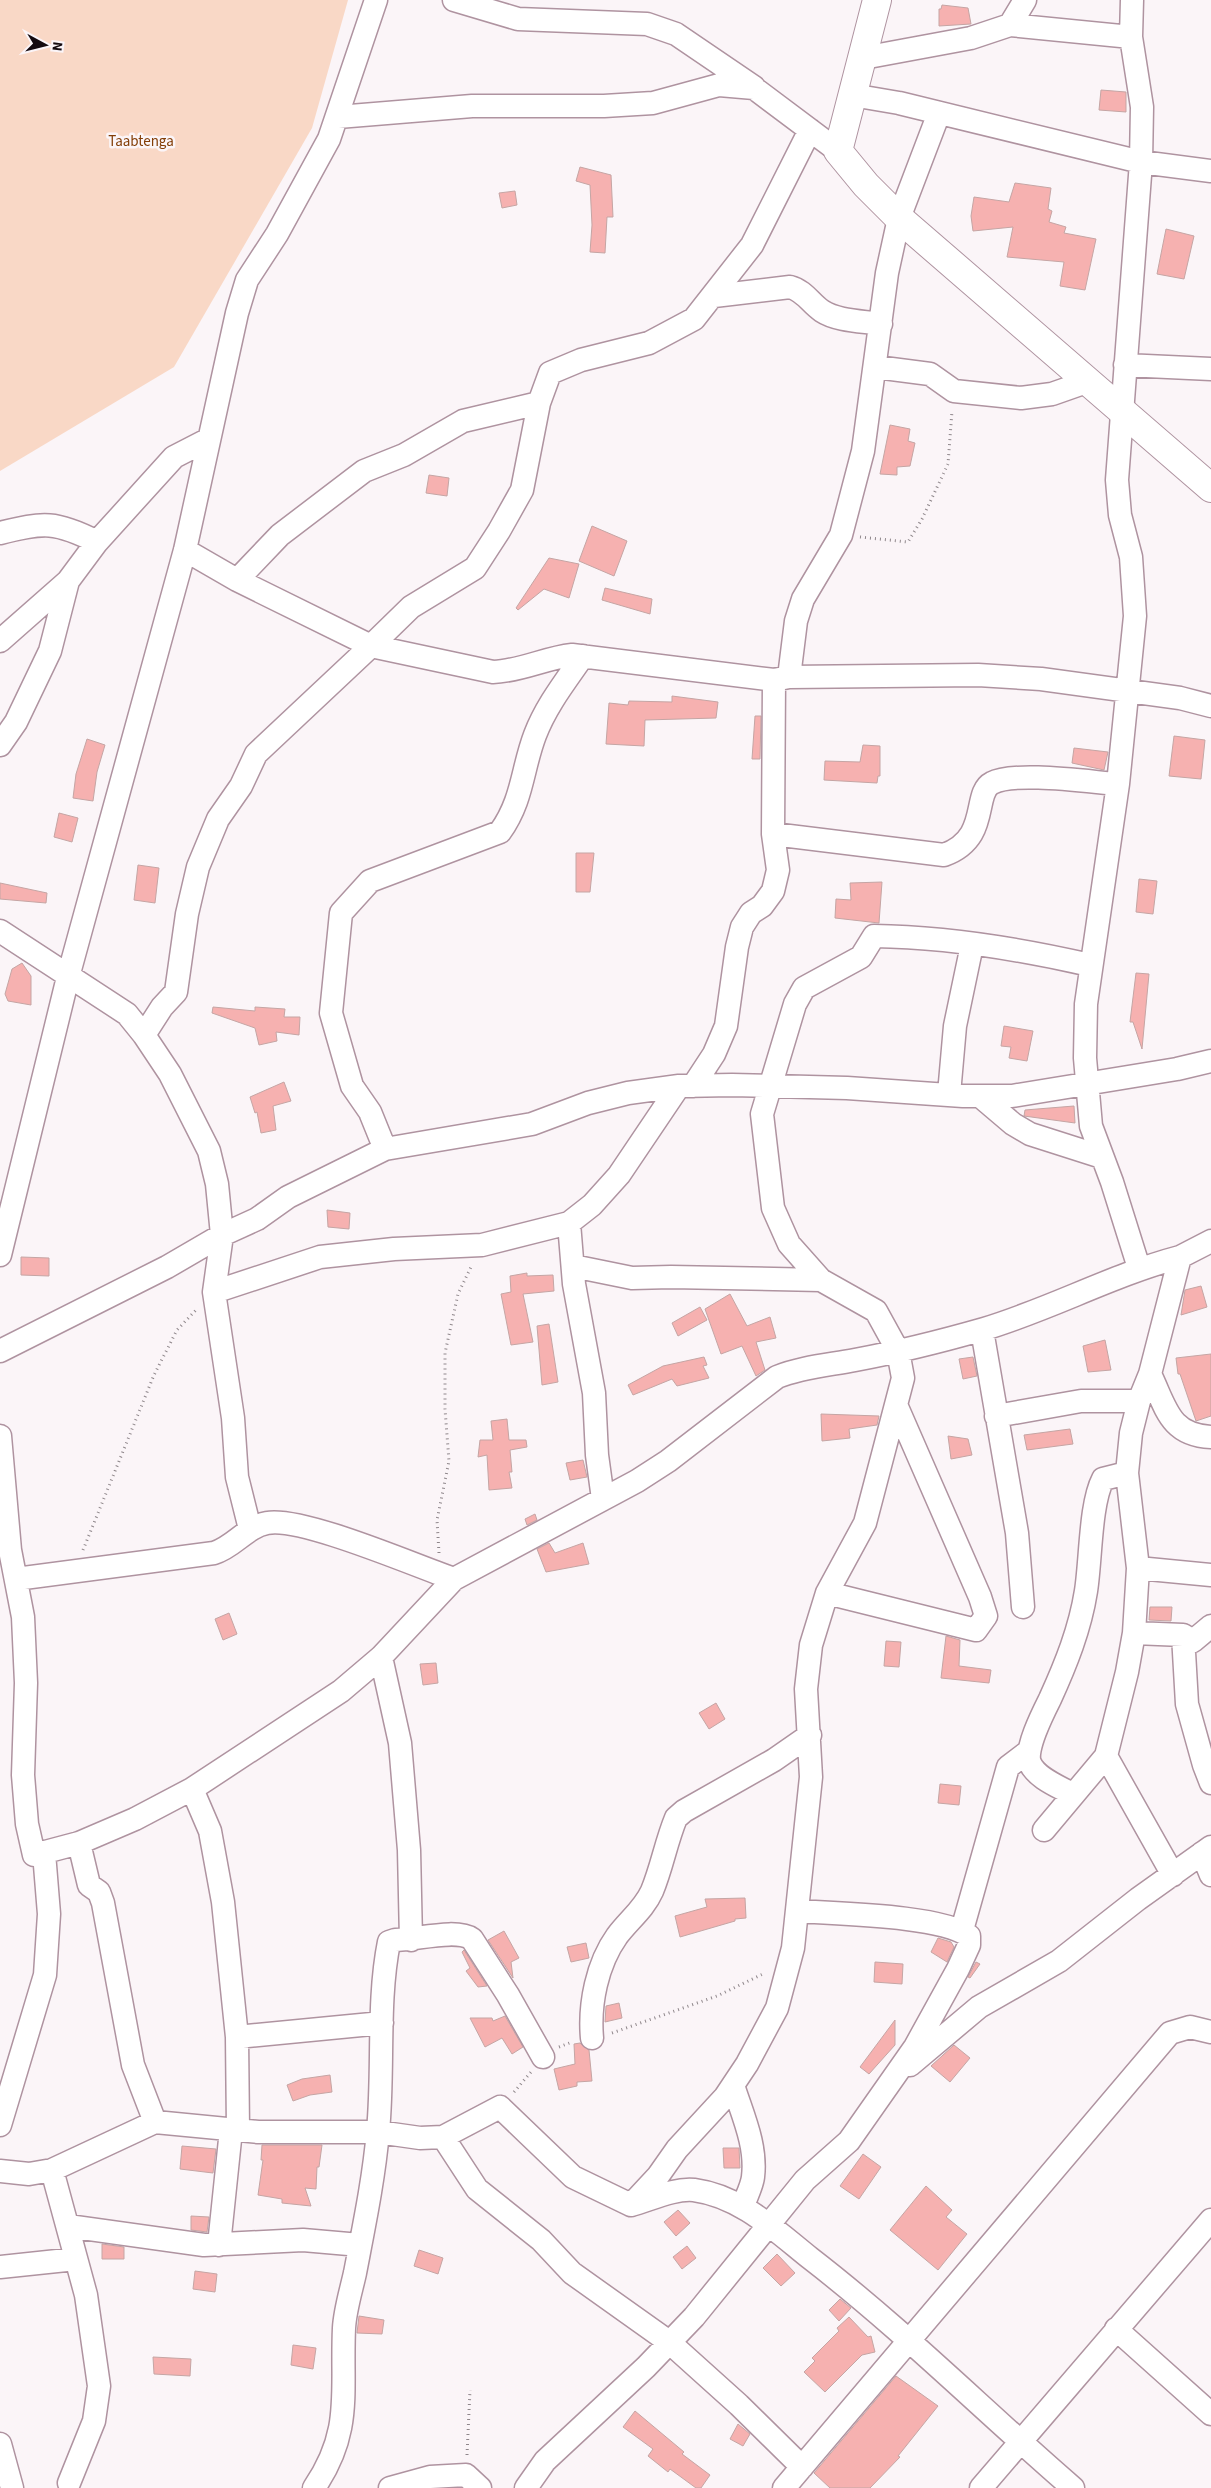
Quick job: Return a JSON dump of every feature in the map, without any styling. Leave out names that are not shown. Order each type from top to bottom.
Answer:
[{"type":"street","points":[[0,1255],[68,977],[185,550],[237,313],[247,280],[312,174],[338,116],[344,89],[376,0]]},
{"type":"street","points":[[454,0],[518,19],[647,24],[676,34],[754,88],[838,151],[866,185],[899,218],[1211,488]]},
{"type":"street","points":[[838,151],[877,0]]},
{"type":"street","points":[[1010,25],[1025,0]]},
{"type":"street","points":[[1132,0],[1131,37],[1142,107],[1141,162],[1117,480],[1120,515],[1131,557],[1134,583],[1134,616],[1118,784],[1105,882],[1090,965],[1086,1004],[1086,1082],[1091,1126],[1139,1268]]},
{"type":"street","points":[[863,58],[971,38],[1010,25],[1131,37]]},
{"type":"street","points":[[338,116],[472,106],[653,104],[719,85],[754,88]]},
{"type":"street","points":[[852,94],[1141,162],[1211,171]]},
{"type":"street","points":[[214,1292],[320,1257],[394,1249],[482,1246],[569,1223],[592,1205],[619,1175],[686,1086],[714,1054],[726,1026],[737,946],[742,927],[751,913],[762,906],[773,891],[778,870],[774,834],[782,678],[803,599],[841,535],[863,451],[876,367],[887,273],[899,218],[939,113]]},
{"type":"street","points":[[144,1035],[162,1008],[176,992],[187,914],[198,867],[218,820],[241,786],[256,754],[412,607],[475,568],[522,490],[539,403],[550,372],[581,360],[649,343],[694,319],[714,296],[752,245],[810,130]]},
{"type":"street","points":[[714,296],[790,287],[800,290],[823,311],[836,316],[881,324]]},
{"type":"street","points":[[1125,365],[1211,369]]},
{"type":"street","points":[[876,367],[930,374],[954,391],[1022,398],[1052,394],[1089,381]]},
{"type":"street","points":[[237,580],[280,535],[364,471],[404,454],[464,421],[539,403]]},
{"type":"street","points":[[0,641],[68,581],[97,542],[174,457],[209,439]]},
{"type":"street","points":[[0,532],[28,526],[57,525],[70,528],[97,542]]},
{"type":"street","points":[[185,550],[237,580],[371,646],[493,672],[507,671],[557,657],[583,656],[782,678],[978,675],[1041,679],[1180,698],[1211,706]]},
{"type":"street","points":[[0,745],[16,722],[50,651],[68,581]]},
{"type":"street","points":[[385,1149],[370,1112],[352,1086],[331,1012],[341,913],[370,881],[500,832],[512,816],[518,800],[534,738],[544,712],[583,656]]},
{"type":"street","points":[[774,834],[944,855],[963,845],[972,836],[985,790],[994,782],[1016,778],[1118,784]]},
{"type":"street","points":[[0,931],[127,1014],[144,1035],[170,1074],[209,1151],[218,1184],[222,1235],[214,1292],[233,1418],[237,1477],[250,1529]]},
{"type":"street","points":[[631,2206],[733,2085],[747,2064],[777,2008],[788,1964],[797,1911],[811,1777],[806,1689],[808,1660],[827,1593],[865,1523],[897,1407],[903,1378],[898,1350],[876,1311],[821,1280],[789,1244],[774,1208],[762,1114],[795,1004],[804,988],[861,957],[874,936],[904,937],[1040,953],[1090,965]]},
{"type":"street","points":[[949,1094],[955,1026],[972,945]]},
{"type":"street","points":[[0,1351],[167,1267],[222,1235],[257,1219],[288,1197],[385,1149],[532,1124],[588,1103],[628,1094],[686,1086],[770,1086],[980,1096],[1030,1094],[1086,1082],[1177,1069],[1211,1061]]},
{"type":"street","points":[[980,1096],[1012,1124],[1030,1134],[1102,1157]]},
{"type":"street","points":[[569,1223],[574,1284],[594,1393],[597,1455],[603,1498]]},
{"type":"street","points":[[0,1436],[10,1550],[23,1617],[26,1676],[23,1734],[24,1801],[34,1855],[79,1843],[135,1819],[192,1789],[341,1691],[381,1657],[445,1576],[603,1498],[668,1461],[777,1377],[792,1371],[898,1350],[982,1330],[1024,1317],[1139,1268],[1180,1257],[1211,1240]]},
{"type":"street","points":[[1044,1830],[1072,1794],[1106,1756],[1128,1672],[1134,1633],[1138,1568],[1127,1473],[1131,1434],[1139,1401],[1150,1374],[1180,1257]]},
{"type":"street","points":[[573,1266],[632,1278],[821,1280]]},
{"type":"street","points":[[982,1330],[1018,1533],[1023,1607]]},
{"type":"street","points":[[1150,1374],[1176,1425],[1186,1433],[1211,1437]]},
{"type":"street","points":[[996,1416],[1081,1401],[1139,1401]]},
{"type":"street","points":[[827,1593],[976,1630],[986,1616],[980,1596],[897,1407]]},
{"type":"street","points":[[1072,1794],[1041,1776],[1030,1763],[1029,1751],[1042,1715],[1067,1663],[1082,1614],[1092,1545],[1097,1492],[1103,1479],[1127,1473]]},
{"type":"street","points":[[16,1579],[214,1553],[231,1546],[250,1529],[267,1523],[278,1523],[321,1532],[445,1576]]},
{"type":"street","points":[[1138,1568],[1211,1574]]},
{"type":"street","points":[[1134,1633],[1183,1635],[1193,1641],[1211,1626]]},
{"type":"street","points":[[1183,1635],[1188,1704],[1204,1765],[1211,1783]]},
{"type":"street","points":[[381,1657],[400,1743],[409,1850],[410,1940]]},
{"type":"street","points":[[592,2038],[591,2012],[604,1964],[618,1936],[635,1917],[652,1891],[676,1818],[691,1806],[774,1760],[810,1735]]},
{"type":"street","points":[[962,1930],[1008,1767],[1029,1751]]},
{"type":"street","points":[[1106,1756],[1173,1875]]},
{"type":"street","points":[[192,1789],[210,1831],[215,1856],[223,1902],[237,2037],[235,2130],[219,2245]]},
{"type":"street","points":[[79,1843],[89,1885],[99,1892],[102,1903],[133,2065],[154,2122]]},
{"type":"street","points":[[896,2076],[979,2007],[1059,1961],[1138,1899],[1206,1850],[1211,1875]]},
{"type":"street","points":[[0,2124],[45,1975],[49,1914],[44,1853]]},
{"type":"street","points":[[526,2488],[546,2461],[599,2412],[694,2317],[767,2224],[805,2180],[849,2141],[915,2047],[965,1955],[969,1936],[962,1930],[897,1918],[797,1911]]},
{"type":"street","points":[[314,2488],[328,2467],[337,2444],[342,2418],[345,2374],[344,2327],[360,2245],[378,2132],[382,2023],[389,1942],[447,1934],[464,1934],[472,1939],[508,1995],[543,2057]]},
{"type":"street","points":[[237,2037],[382,2023]]},
{"type":"street","points":[[784,2488],[1170,2033],[1190,2027],[1211,2032]]},
{"type":"street","points":[[733,2085],[749,2136],[753,2158],[753,2178],[743,2206]]},
{"type":"street","points":[[0,2170],[29,2174],[52,2170],[154,2122],[235,2130],[297,2133],[378,2132],[420,2138],[443,2137],[500,2107],[573,2176],[631,2206],[683,2190],[706,2192],[743,2206],[842,2282],[910,2340],[1020,2442],[1073,2488]]},
{"type":"street","points":[[443,2137],[477,2189],[541,2240],[572,2273],[668,2342],[739,2405],[802,2467]]},
{"type":"street","points":[[52,2170],[86,2295],[99,2386],[94,2421],[69,2483]]},
{"type":"street","points":[[981,2488],[1211,2221]]},
{"type":"street","points":[[68,2226],[180,2242],[219,2245],[303,2240],[360,2245]]},
{"type":"street","points":[[0,2267],[76,2259]]},
{"type":"street","points":[[1116,2329],[1211,2414]]},
{"type":"street","points":[[0,2444],[12,2488]]},
{"type":"street","points":[[390,2488],[430,2477],[473,2482]]},
{"type":"path","points":[[841,535],[908,542],[922,519],[948,464],[954,391]]},
{"type":"path","points":[[445,1576],[437,1520],[449,1461],[445,1409],[445,1353],[458,1294],[482,1246]]},
{"type":"path","points":[[74,1571],[120,1464],[154,1375],[177,1330],[214,1292]]},
{"type":"path","points":[[500,2107],[543,2057],[557,2048],[617,2032],[717,1996],[788,1964]]},
{"type":"path","points":[[470,2390],[473,2482]]},
{"type":"green space","name":"Taabtenga","points":[[0,0],[348,0],[312,128],[174,367],[0,471]]},
{"type":"building","points":[[942,5],[968,8],[971,24],[939,26],[939,9],[941,9]]},
{"type":"building","points":[[1101,90],[1126,92],[1126,112],[1099,110]]},
{"type":"building","points":[[580,167],[611,175],[613,217],[607,217],[605,253],[590,252],[592,225],[590,185],[576,181]]},
{"type":"building","points":[[1015,183],[1051,188],[1048,209],[1052,211],[1049,222],[1066,227],[1064,233],[1096,239],[1085,290],[1060,286],[1064,262],[1007,257],[1013,227],[973,231],[971,216],[974,197],[1009,202]]},
{"type":"building","points":[[515,191],[517,205],[502,208],[499,193]]},
{"type":"building","points":[[1166,229],[1194,236],[1184,279],[1157,274]]},
{"type":"building","points":[[890,425],[910,429],[908,441],[915,443],[910,466],[897,467],[897,475],[880,474]]},
{"type":"building","points":[[429,475],[449,478],[447,496],[426,493]]},
{"type":"building","points":[[592,526],[627,541],[614,576],[579,561]]},
{"type":"building","points":[[549,558],[579,564],[569,598],[544,589],[518,610],[516,608]]},
{"type":"building","points":[[605,588],[652,599],[650,614],[602,600]]},
{"type":"building","points":[[672,696],[718,702],[716,718],[645,720],[644,746],[606,744],[609,703],[628,705],[629,701],[672,702]]},
{"type":"building","points":[[755,716],[761,716],[760,759],[752,759]]},
{"type":"building","points":[[1174,736],[1205,740],[1201,779],[1169,776]]},
{"type":"building","points":[[87,739],[105,745],[97,772],[93,801],[73,798],[76,774]]},
{"type":"building","points":[[863,745],[880,746],[880,776],[878,776],[877,783],[824,780],[825,761],[860,762]]},
{"type":"building","points":[[1074,748],[1108,752],[1104,770],[1072,763]]},
{"type":"building","points":[[59,813],[78,818],[72,842],[54,837]]},
{"type":"building","points":[[576,853],[594,853],[590,892],[576,892]]},
{"type":"building","points":[[138,865],[159,868],[155,903],[134,900]]},
{"type":"building","points":[[1139,879],[1157,881],[1153,914],[1136,912]]},
{"type":"building","points":[[882,882],[879,923],[835,918],[836,899],[851,900],[850,883]]},
{"type":"building","points":[[0,883],[47,893],[46,903],[0,899]]},
{"type":"building","points":[[22,963],[31,976],[31,1005],[8,1001],[5,994],[12,969]]},
{"type":"building","points":[[1136,973],[1149,974],[1142,1049],[1133,1022],[1130,1022]]},
{"type":"building","points":[[213,1007],[255,1011],[255,1007],[285,1009],[284,1017],[300,1017],[299,1035],[276,1032],[277,1041],[259,1045],[255,1028],[212,1013]]},
{"type":"building","points":[[1004,1026],[1033,1031],[1027,1061],[1009,1058],[1011,1047],[1001,1046]]},
{"type":"building","points":[[284,1082],[291,1101],[273,1106],[276,1130],[261,1133],[257,1112],[255,1113],[250,1097]]},
{"type":"building","points":[[1074,1106],[1075,1123],[1024,1116],[1025,1110]]},
{"type":"building","points":[[327,1210],[350,1213],[349,1229],[328,1227]]},
{"type":"building","points":[[21,1257],[49,1258],[49,1276],[21,1275]]},
{"type":"building","points":[[527,1273],[527,1276],[553,1275],[554,1291],[523,1294],[533,1342],[511,1345],[501,1294],[511,1292],[510,1276]]},
{"type":"building","points":[[1201,1286],[1207,1307],[1181,1315],[1185,1290]]},
{"type":"building","points":[[730,1294],[747,1326],[770,1317],[776,1338],[756,1342],[765,1370],[756,1376],[742,1346],[721,1354],[705,1309]]},
{"type":"building","points":[[700,1307],[707,1320],[678,1336],[672,1323]]},
{"type":"building","points":[[549,1324],[558,1382],[542,1385],[537,1326]]},
{"type":"building","points":[[1105,1340],[1111,1370],[1088,1372],[1083,1346]]},
{"type":"building","points":[[1211,1354],[1211,1416],[1196,1421],[1180,1374],[1178,1374],[1176,1358]]},
{"type":"building","points":[[704,1357],[707,1365],[703,1366],[709,1378],[677,1386],[672,1379],[633,1395],[628,1385],[663,1366]]},
{"type":"building","points":[[973,1357],[977,1376],[963,1379],[959,1359]]},
{"type":"building","points":[[821,1414],[879,1416],[877,1425],[849,1429],[850,1438],[822,1441]]},
{"type":"building","points":[[507,1419],[509,1440],[526,1440],[527,1447],[510,1450],[512,1472],[509,1472],[512,1488],[489,1490],[487,1455],[478,1457],[480,1440],[493,1440],[491,1421]]},
{"type":"building","points":[[1070,1429],[1073,1444],[1027,1450],[1024,1435]]},
{"type":"building","points":[[948,1436],[968,1439],[972,1455],[951,1459]]},
{"type":"building","points":[[583,1460],[587,1477],[570,1480],[566,1463]]},
{"type":"building","points":[[535,1514],[537,1520],[527,1525],[525,1519]]},
{"type":"building","points":[[549,1543],[555,1553],[583,1543],[589,1564],[546,1572],[537,1549]]},
{"type":"building","points":[[1150,1607],[1172,1607],[1171,1621],[1149,1620]]},
{"type":"building","points":[[229,1613],[237,1634],[223,1640],[215,1619]]},
{"type":"building","points":[[946,1636],[960,1640],[959,1666],[991,1670],[989,1683],[941,1678]]},
{"type":"building","points":[[886,1641],[901,1642],[899,1667],[884,1666]]},
{"type":"building","points":[[436,1663],[438,1683],[423,1685],[420,1664]]},
{"type":"building","points":[[716,1703],[725,1719],[709,1729],[699,1713]]},
{"type":"building","points":[[940,1784],[961,1786],[959,1805],[938,1803]]},
{"type":"building","points":[[745,1898],[746,1918],[735,1919],[735,1921],[680,1937],[675,1916],[707,1907],[705,1899]]},
{"type":"building","points":[[504,1931],[519,1958],[511,1962],[513,1978],[488,1940]]},
{"type":"building","points":[[938,1938],[951,1942],[954,1947],[947,1962],[931,1952]]},
{"type":"building","points":[[586,1943],[589,1958],[571,1962],[567,1947]]},
{"type":"building","points":[[464,1950],[487,1986],[478,1987],[466,1971],[470,1968],[462,1952]]},
{"type":"building","points":[[875,1962],[903,1964],[902,1984],[874,1982]]},
{"type":"building","points":[[976,1962],[980,1964],[970,1978],[968,1977]]},
{"type":"building","points":[[619,2003],[622,2018],[605,2022],[606,2006]]},
{"type":"building","points":[[505,2016],[523,2047],[512,2054],[502,2038],[485,2047],[470,2018],[492,2018],[493,2021]]},
{"type":"building","points":[[895,2020],[895,2045],[869,2074],[860,2067]]},
{"type":"building","points":[[580,2043],[589,2050],[592,2081],[577,2082],[577,2086],[559,2090],[554,2069],[575,2064],[574,2044]]},
{"type":"building","points":[[954,2045],[970,2058],[950,2082],[931,2066]]},
{"type":"building","points":[[330,2075],[332,2092],[310,2095],[293,2101],[287,2085],[302,2079]]},
{"type":"building","points":[[262,2145],[322,2145],[319,2167],[317,2167],[316,2189],[305,2188],[311,2206],[282,2203],[282,2199],[258,2195],[263,2160],[261,2160]]},
{"type":"building","points":[[182,2146],[216,2149],[213,2173],[180,2169]]},
{"type":"building","points":[[723,2148],[739,2148],[740,2168],[724,2168]]},
{"type":"building","points":[[863,2154],[881,2167],[859,2199],[840,2186]]},
{"type":"building","points":[[926,2186],[952,2210],[946,2217],[967,2234],[938,2270],[890,2230]]},
{"type":"building","points":[[678,2210],[690,2223],[676,2236],[664,2222]]},
{"type":"building","points":[[191,2216],[209,2217],[207,2232],[191,2230]]},
{"type":"building","points":[[102,2244],[124,2247],[124,2259],[102,2259]]},
{"type":"building","points":[[687,2246],[696,2258],[682,2269],[673,2257]]},
{"type":"building","points":[[419,2250],[443,2258],[438,2274],[414,2266]]},
{"type":"building","points":[[777,2254],[795,2273],[781,2286],[763,2268]]},
{"type":"building","points":[[195,2271],[217,2274],[215,2292],[193,2289]]},
{"type":"building","points":[[840,2299],[851,2308],[839,2321],[829,2310]]},
{"type":"building","points":[[359,2316],[384,2320],[382,2334],[357,2333]]},
{"type":"building","points":[[849,2317],[868,2337],[871,2336],[875,2352],[862,2355],[825,2392],[804,2372],[815,2361],[812,2358],[839,2331],[837,2328]]},
{"type":"building","points":[[293,2345],[316,2348],[313,2369],[291,2365]]},
{"type":"building","points":[[153,2357],[191,2359],[190,2376],[154,2374]]},
{"type":"building","points":[[896,2376],[938,2406],[898,2456],[900,2457],[870,2488],[830,2488],[814,2473]]},
{"type":"building","points":[[635,2411],[684,2452],[682,2454],[710,2475],[701,2488],[696,2488],[670,2469],[668,2472],[648,2456],[653,2449],[623,2427]]},
{"type":"building","points":[[738,2424],[750,2434],[743,2446],[730,2439]]}]
